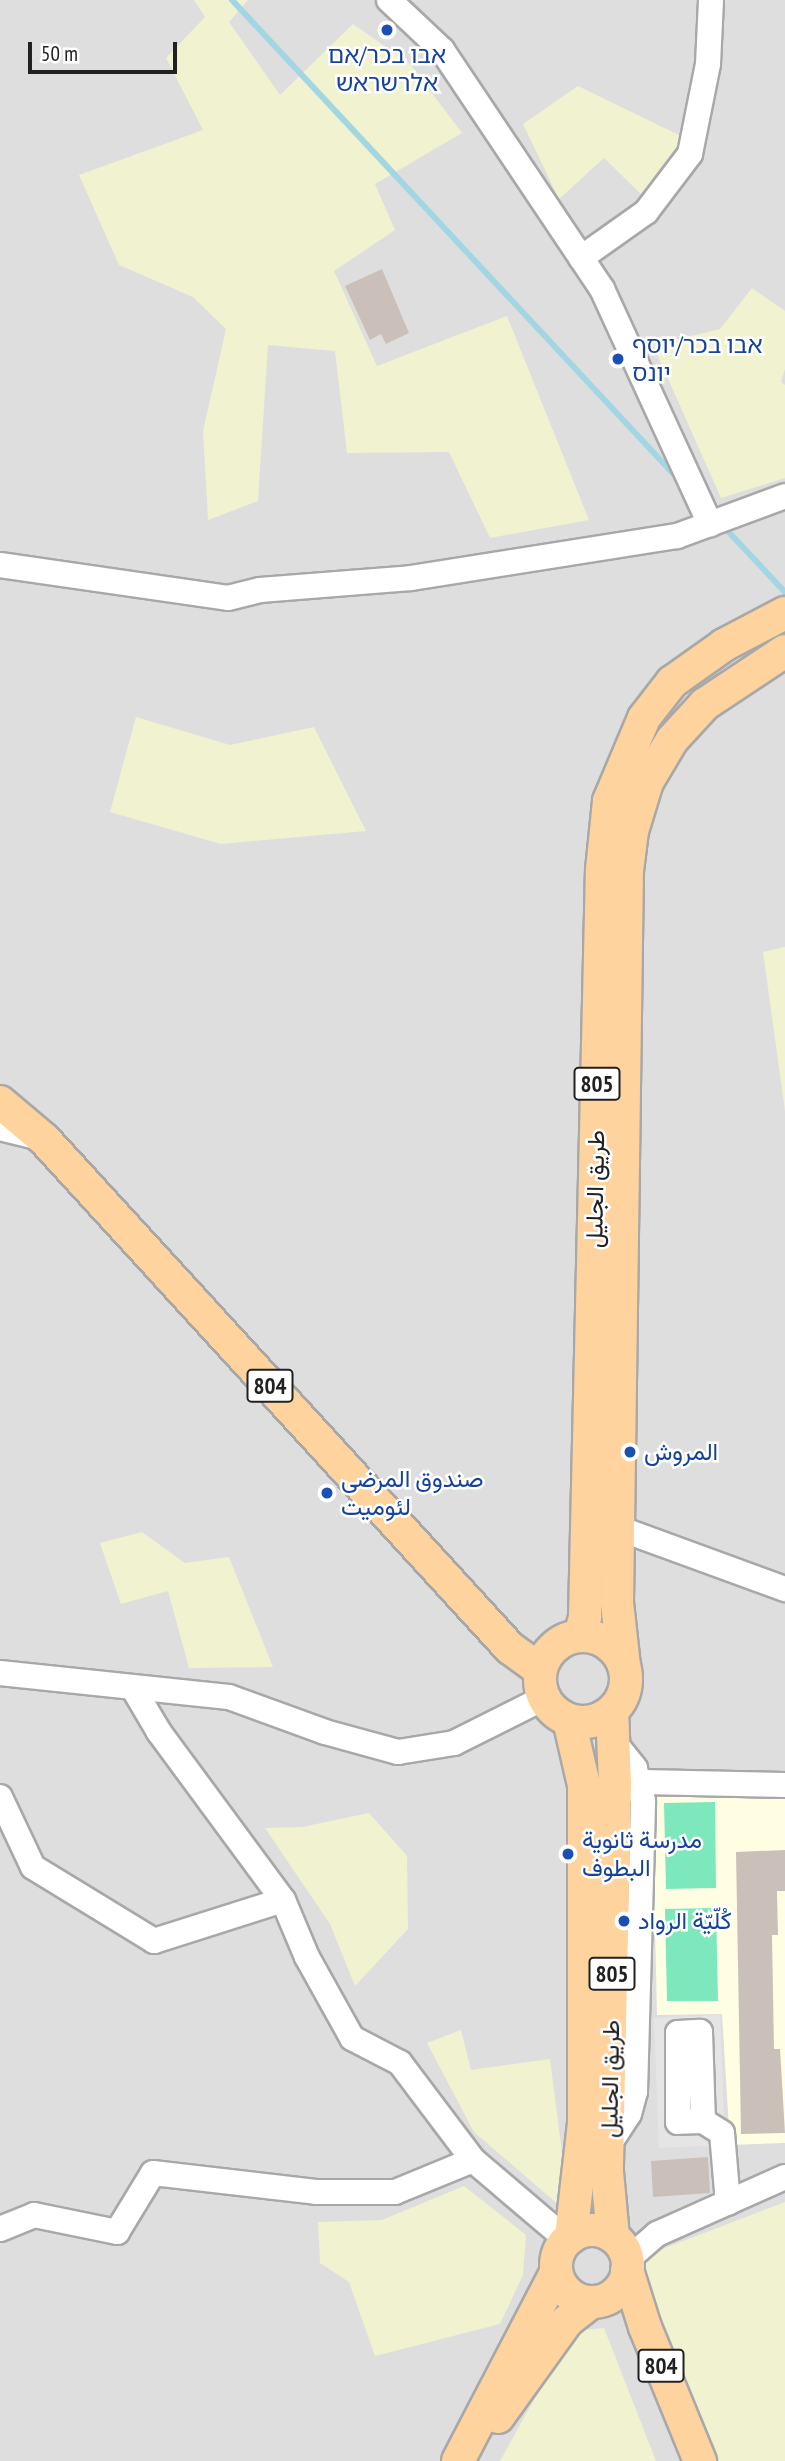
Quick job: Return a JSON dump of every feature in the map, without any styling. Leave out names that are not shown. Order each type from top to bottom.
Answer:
[{"type":"main road","name":"طريق الجليل","points":[[580,1636],[585,1617],[602,870],[609,801],[644,718],[672,682],[724,645],[785,613]]},
{"type":"main road","name":"طريق الجليل","points":[[624,1667],[617,1603],[627,885],[632,831],[647,782],[672,740],[705,704],[785,651]]},
{"type":"main road","name":"804","points":[[0,1102],[44,1139],[542,1684]]},
{"type":"main road","points":[[611,1724],[569,1720],[542,1684],[555,1646],[580,1636],[608,1644],[624,1667]]},
{"type":"main road","name":"805","points":[[611,1724],[624,1695],[624,1667]]},
{"type":"main road","name":"طريق الجليل","points":[[569,1720],[583,1786],[584,2123],[569,2238]]},
{"type":"main road","name":"طريق الجليل","points":[[611,1724],[615,1790],[607,2213],[621,2252]]},
{"type":"main road","points":[[467,2461],[567,2321],[594,2301],[614,2294],[621,2252],[597,2230],[569,2238]]},
{"type":"main road","name":"805","points":[[458,2461],[556,2273],[560,2250],[569,2238]]},
{"type":"main road","name":"804","points":[[621,2252],[645,2327],[700,2461]]},
{"type":"main road","points":[[556,2273],[569,2294],[594,2301]]},
{"type":"main road","name":"804","points":[[594,2301],[619,2319],[626,2332],[680,2461]]},
{"type":"street","points":[[389,0],[442,50],[601,289],[710,524]]},
{"type":"street","points":[[581,258],[646,212],[690,154],[708,64],[711,0]]},
{"type":"street","points":[[0,565],[228,598],[260,590],[411,578],[677,536],[761,503],[785,490]]},
{"type":"street","points":[[761,503],[785,496]]},
{"type":"street","points":[[0,1128],[44,1139]]},
{"type":"street","points":[[618,1528],[785,1590]]},
{"type":"street","points":[[0,1673],[229,1697],[325,1732],[398,1752],[454,1743],[542,1684]]},
{"type":"street","points":[[133,1688],[159,1732],[283,1900],[307,1957],[352,2038],[400,2063],[473,2160],[569,2238]]},
{"type":"street","points":[[608,2146],[629,2113],[635,2092],[642,1782],[611,1724]]},
{"type":"street","points":[[642,1782],[785,1785]]},
{"type":"street","points":[[0,1797],[33,1867],[153,1941],[283,1900]]},
{"type":"street","points":[[702,2122],[722,2133],[728,2203]]},
{"type":"street","points":[[0,2229],[34,2215],[117,2232],[153,2174],[316,2192],[395,2192],[473,2160]]},
{"type":"street","points":[[621,2252],[785,2178]]},
{"type":"shaded area","points":[[0,0],[785,0],[785,2461],[0,2461]]},
{"type":"shaded area","points":[[194,0],[248,0],[229,22],[280,95],[353,24],[410,64],[462,133],[375,184],[395,230],[334,271],[377,366],[507,316],[589,520],[490,538],[449,452],[347,453],[335,351],[268,345],[258,501],[208,520],[203,431],[226,329],[193,297],[119,265],[79,175],[203,130],[166,58],[205,17]]},
{"type":"shaded area","points":[[578,86],[685,138],[646,199],[604,158],[559,199],[523,124]]},
{"type":"shaded area","points":[[752,288],[785,311],[785,369],[781,382],[785,385],[785,478],[721,498],[653,345],[720,329]]},
{"type":"shaded area","points":[[136,717],[230,745],[314,727],[366,831],[221,844],[110,812]]},
{"type":"shaded area","points":[[785,947],[785,1111],[763,952]]},
{"type":"shaded area","points":[[142,1532],[185,1563],[229,1557],[273,1667],[189,1668],[168,1591],[121,1604],[100,1543]]},
{"type":"shaded area","points":[[785,1791],[785,2143],[730,2145],[722,2014],[657,2015],[652,1792]]},
{"type":"shaded area","points":[[369,1813],[407,1856],[408,1929],[355,1986],[330,1924],[265,1828],[302,1827]]},
{"type":"shaded area","points":[[720,2015],[725,2145],[659,2148],[654,2018]]},
{"type":"shaded area","points":[[461,2030],[471,2070],[550,2059],[562,2153],[560,2206],[474,2132],[427,2043]]},
{"type":"shaded area","points":[[464,2186],[526,2235],[523,2275],[500,2324],[375,2356],[349,2282],[320,2263],[318,2222],[382,2220]]},
{"type":"shaded area","points":[[785,2202],[785,2461],[717,2461],[638,2276],[639,2258]]},
{"type":"shaded area","points":[[604,2328],[656,2461],[500,2461],[572,2331]]},
{"type":"green space","points":[[715,1802],[716,1888],[666,1889],[664,1803]]},
{"type":"green space","points":[[716,1908],[718,2001],[667,2001],[665,1909]]},
{"type":"building","points":[[382,269],[409,333],[386,344],[381,334],[370,340],[345,286]]},
{"type":"building","points":[[785,1850],[785,1891],[777,1891],[778,1935],[772,1935],[774,2049],[780,2049],[785,2133],[741,2134],[736,1852]]},
{"type":"building","points":[[708,2157],[710,2193],[653,2197],[651,2161]]},
{"type":"waterway","points":[[232,0],[679,480]]},
{"type":"waterway","points":[[723,526],[785,592]]},
{"type":"place","name":"אבו בכר/אם אלרשראש","points":[[387,30]]},
{"type":"place","name":"אבו בכר/יוסף יונס","points":[[618,359]]},
{"type":"place","name":"المروش","points":[[630,1452]]},
{"type":"place","name":"صندوق المرضى لئوميت","points":[[327,1493]]},
{"type":"place","name":"مدرسة ثانوية البطوف","points":[[568,1854]]},
{"type":"place","name":"كُلّيّة الرواد","points":[[624,1921]]}]
